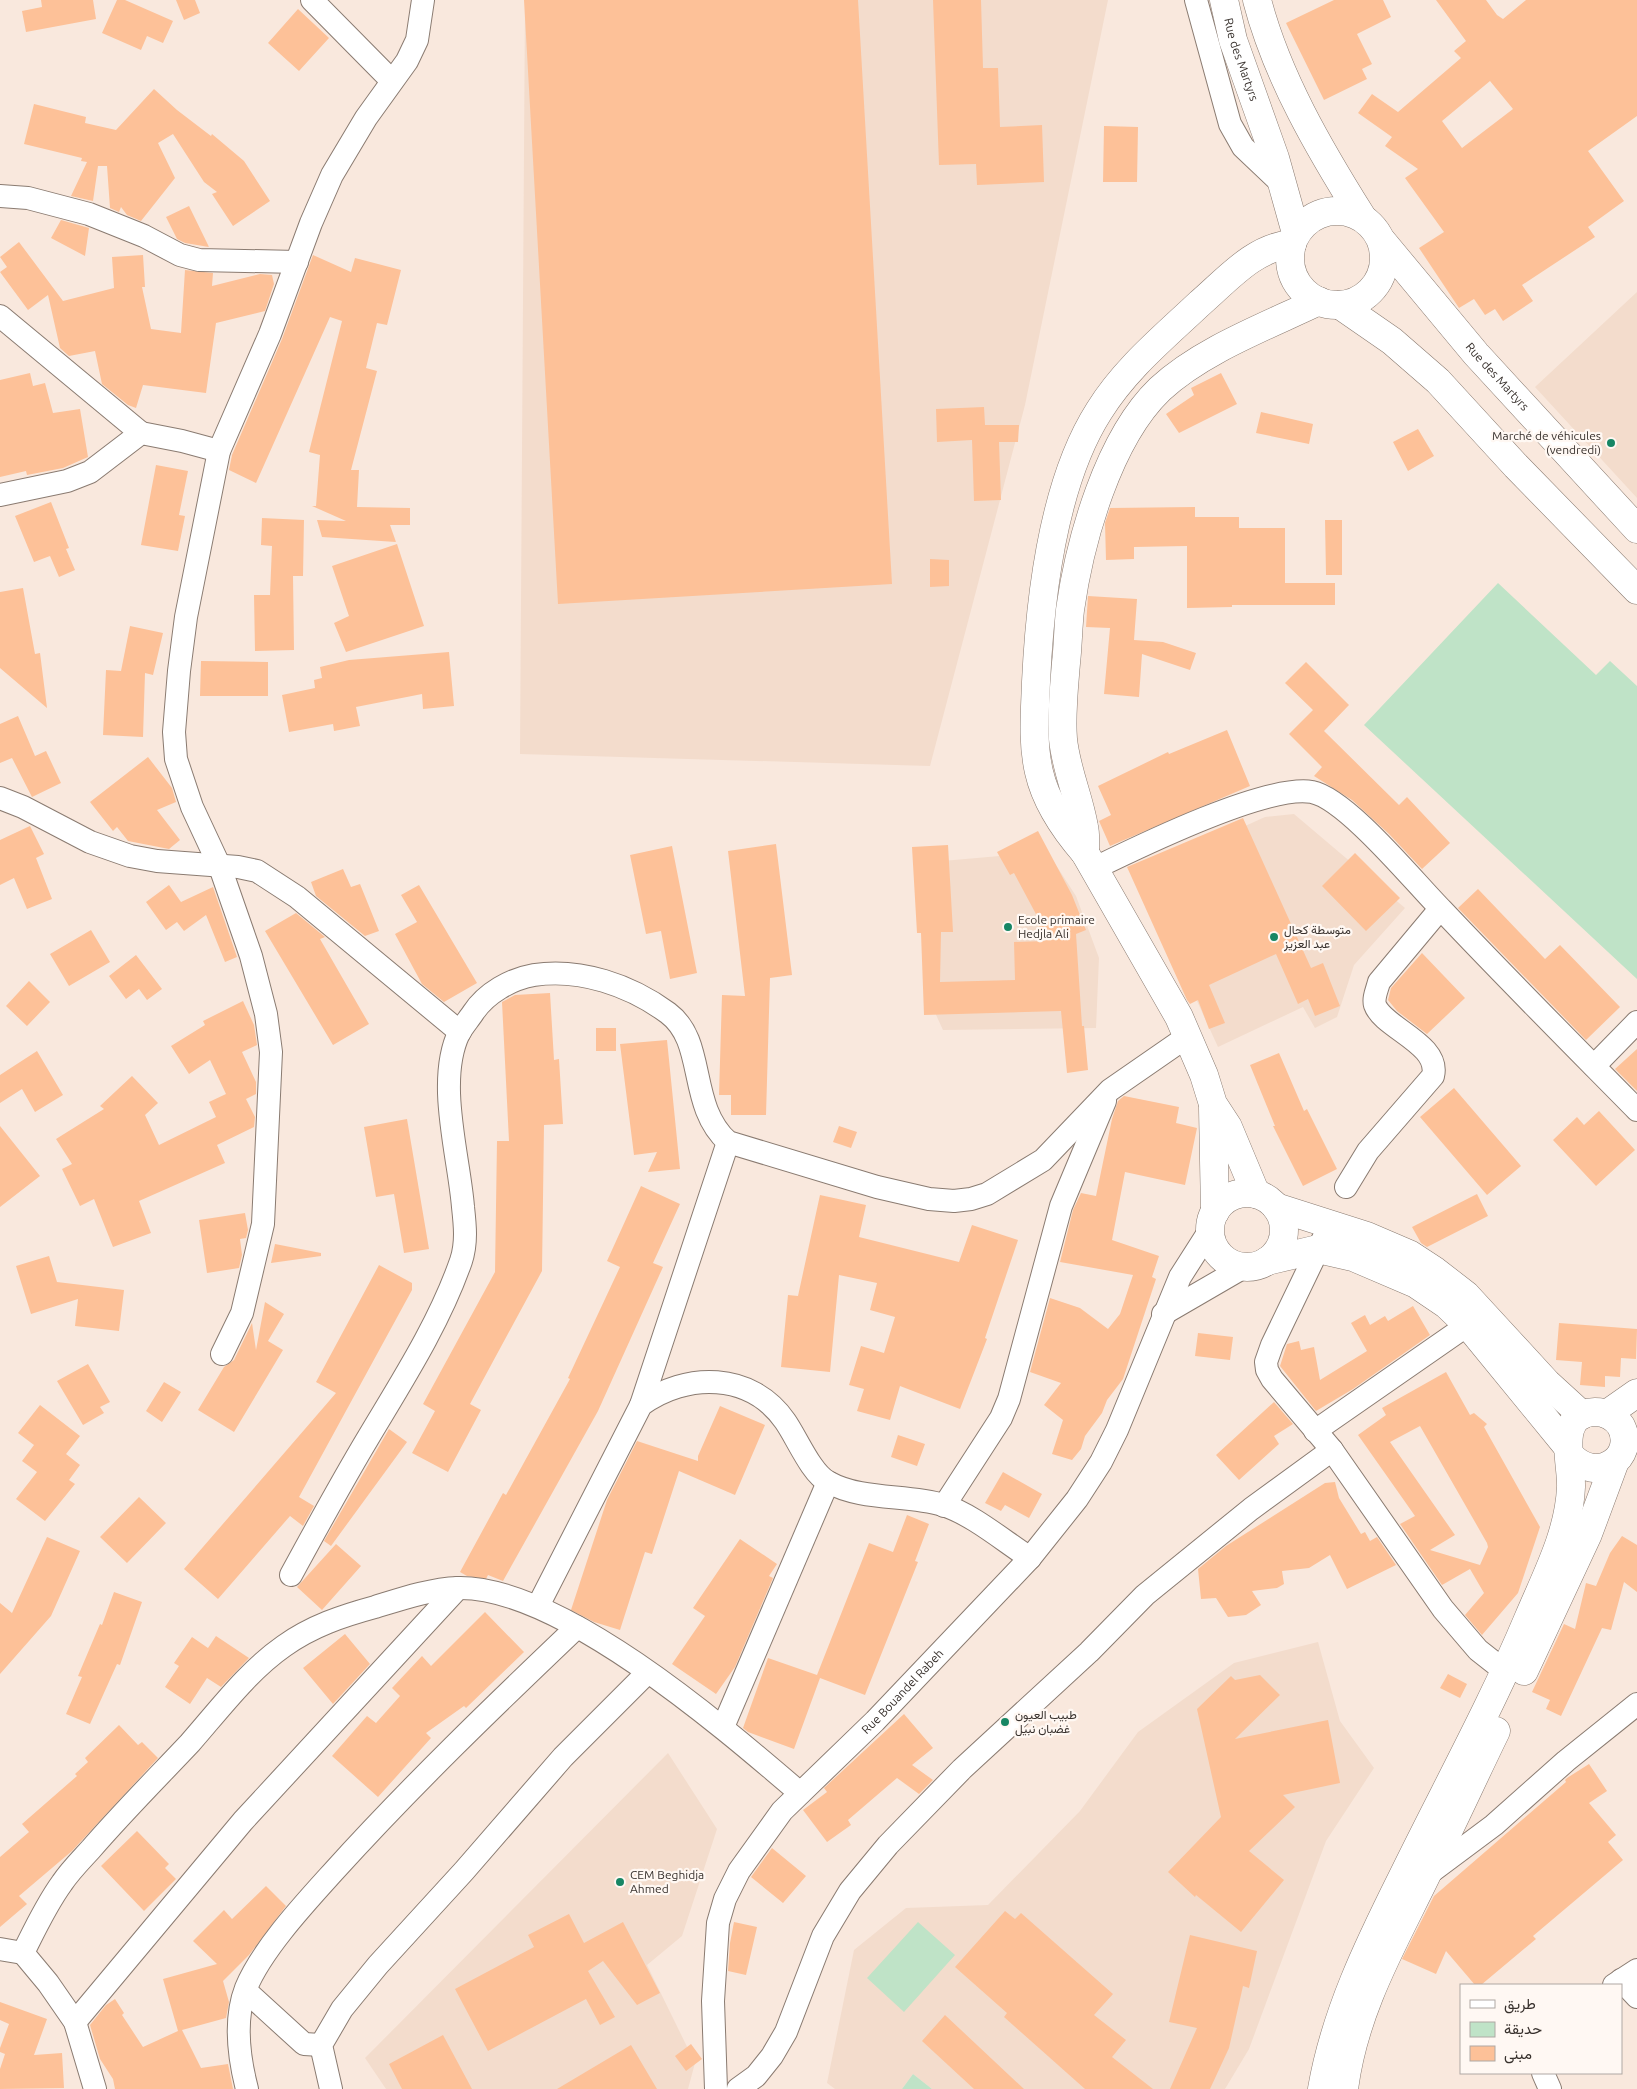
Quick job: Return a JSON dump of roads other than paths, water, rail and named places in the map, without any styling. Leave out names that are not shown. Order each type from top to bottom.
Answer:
[{"type":"main road","name":"Rue des Martyrs","points":[[1224,0],[1234,40],[1282,184],[1294,239]]},
{"type":"main road","points":[[1089,861],[1084,827],[1068,770],[1064,746],[1063,698],[1070,611],[1093,507],[1120,446],[1139,414],[1160,389],[1184,370],[1222,348],[1329,303],[1350,303],[1364,296],[1376,285],[1383,271],[1385,256],[1382,241],[1374,228],[1362,217],[1322,152],[1277,58],[1256,0]]},
{"type":"main road","points":[[1362,217],[1348,211],[1332,210],[1311,218],[1294,239],[1290,266],[1295,281],[1305,293],[1329,303],[1392,341],[1438,381],[1523,473],[1637,590]]},
{"type":"main road","points":[[1256,1264],[1276,1252],[1282,1242],[1284,1229],[1282,1217],[1266,1200],[1228,1128],[1213,1104],[1188,1036],[1089,861],[1068,834],[1053,807],[1039,773],[1034,733],[1043,605],[1056,528],[1072,470],[1098,412],[1121,380],[1148,351],[1246,262],[1267,248],[1294,239]]},
{"type":"main road","name":"Rue des Martyrs","points":[[1382,241],[1448,323],[1637,529]]},
{"type":"main road","points":[[1213,1104],[1214,1247],[1222,1257],[1232,1264],[1256,1264],[1318,1249],[1353,1257],[1416,1284],[1447,1305],[1476,1319],[1547,1383],[1595,1414],[1616,1419],[1622,1427],[1625,1437],[1625,1448],[1562,1593],[1427,1875],[1383,1961],[1354,2040],[1344,2089]]},
{"type":"main road","points":[[1213,1221],[1222,1203],[1232,1196],[1244,1193],[1330,1225],[1367,1236],[1409,1254],[1466,1295],[1476,1319],[1577,1463],[1595,1470],[1605,1468],[1625,1448]]},
{"type":"main road","points":[[1322,2089],[1328,2054],[1338,2022],[1373,1937],[1506,1672],[1564,1532],[1571,1493],[1570,1428],[1637,1393]]},
{"type":"street","points":[[312,0],[392,81]]},
{"type":"street","points":[[222,1354],[242,1313],[263,1224],[271,1052],[266,1014],[251,956],[220,867],[183,783],[176,758],[174,732],[178,671],[186,617],[219,451],[270,334],[311,223],[332,175],[366,118],[407,61],[417,40],[423,0]]},
{"type":"street","points":[[1196,0],[1230,124],[1244,147],[1282,184]]},
{"type":"street","points":[[0,196],[28,198],[89,214],[144,236],[180,255],[199,260],[297,262]]},
{"type":"street","points":[[0,316],[141,433],[182,440],[219,451]]},
{"type":"street","points":[[0,495],[67,481],[90,472],[141,433]]},
{"type":"street","points":[[1089,861],[1271,795],[1313,792],[1348,814],[1410,874],[1440,909],[1637,1110]]},
{"type":"street","points":[[0,798],[23,807],[90,842],[130,856],[157,861],[238,867],[257,871],[297,897],[460,1032]]},
{"type":"street","points":[[1346,1187],[1368,1151],[1432,1076],[1434,1068],[1432,1060],[1415,1041],[1380,1013],[1376,1006],[1375,995],[1379,982],[1440,909]]},
{"type":"street","points":[[291,1575],[422,1346],[443,1306],[462,1258],[465,1236],[461,1178],[451,1109],[450,1077],[460,1032],[480,1003],[503,987],[523,977],[549,973],[581,974],[611,984],[652,1002],[670,1014],[680,1025],[688,1040],[705,1111],[713,1126],[728,1142],[877,1187],[929,1199],[954,1201],[971,1200],[987,1194],[1043,1160],[1110,1090],[1188,1036]]},
{"type":"street","points":[[1594,1066],[1637,1022]]},
{"type":"street","points":[[944,1506],[996,1424],[1009,1399],[1061,1206],[1110,1090]]},
{"type":"street","points":[[538,1606],[641,1405],[728,1142]]},
{"type":"street","name":"Rue Bouandel Rabeh","points":[[716,2089],[713,2001],[718,1923],[725,1899],[739,1871],[782,1811],[875,1721],[1030,1558],[1078,1499],[1101,1462],[1132,1397],[1163,1314],[1180,1276],[1213,1221]]},
{"type":"street","points":[[1330,1225],[1272,1345],[1266,1362],[1267,1370],[1276,1386],[1332,1450],[1443,1609],[1478,1650],[1506,1672]]},
{"type":"street","points":[[1163,1314],[1256,1264]]},
{"type":"street","points":[[1315,1431],[1476,1319]]},
{"type":"street","points":[[641,1405],[655,1395],[684,1384],[705,1381],[744,1387],[763,1397],[775,1408],[817,1473],[828,1482],[865,1494],[944,1506],[1030,1558]]},
{"type":"street","points":[[738,2089],[756,2076],[772,2056],[786,2032],[822,1936],[850,1891],[888,1845],[962,1769],[1089,1652],[1145,1595],[1252,1509],[1332,1450]]},
{"type":"street","points":[[723,1726],[828,1482]]},
{"type":"street","points":[[75,2022],[243,1821],[458,1588]]},
{"type":"street","points":[[23,1953],[42,1914],[63,1881],[110,1827],[261,1665],[302,1634],[328,1621],[405,1598],[458,1588],[488,1591],[538,1606],[577,1627],[723,1726],[800,1793]]},
{"type":"street","points":[[247,2089],[243,2072],[239,2029],[241,2007],[257,1968],[281,1934],[354,1849],[488,1711],[577,1627]]},
{"type":"street","points":[[331,2089],[321,2045],[342,2009],[378,1965],[464,1871],[563,1757],[646,1673]]},
{"type":"street","points":[[1427,1875],[1494,1826],[1566,1761],[1637,1704]]},
{"type":"street","points":[[0,1948],[23,1953],[48,1983],[75,2022],[95,2089]]},
{"type":"street","points":[[1624,1978],[1637,1997]]},
{"type":"street","points":[[246,1992],[304,2044],[321,2045]]},
{"type":"street","points":[[1543,2074],[1550,2089]]},
{"type":"place","name":"Marché de véhicules (vendredi)","points":[[1611,443]]},
{"type":"place","name":"Ecole primaire Hedjla Ali","points":[[1008,927]]},
{"type":"place","name":"متوسطة كحال عبد العزيز","points":[[1274,937]]},
{"type":"place","name":"طبيب العيون غضبان نبيل","points":[[1005,1722]]},
{"type":"place","name":"CEM Beghidja Ahmed","points":[[620,1882]]}]
